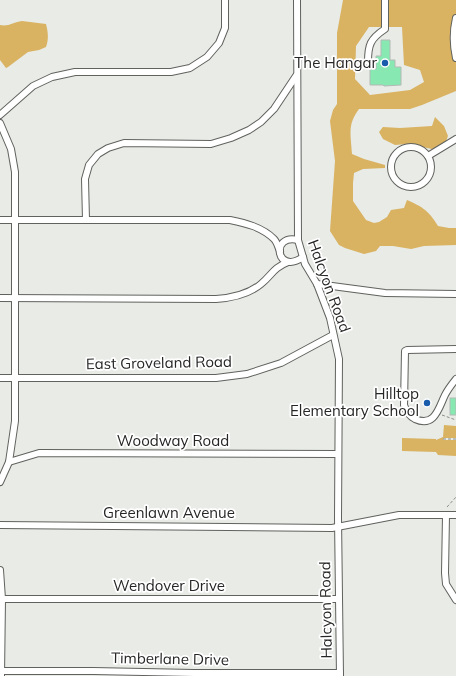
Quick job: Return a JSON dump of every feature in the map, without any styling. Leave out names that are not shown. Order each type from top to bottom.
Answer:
[{"type":"street","points":[[0,115],[33,86],[52,77],[75,72],[171,72],[190,68],[207,57],[220,43],[224,28],[225,0]]},
{"type":"street","name":"Halcyon Road","points":[[297,0],[298,240],[305,264],[316,284],[330,318],[339,359],[338,526],[340,674]]},
{"type":"street","points":[[368,62],[368,47],[377,34],[385,29],[385,0]]},
{"type":"street","points":[[456,18],[454,27],[454,50],[456,58]]},
{"type":"street","points":[[86,220],[85,179],[89,164],[98,154],[108,148],[124,143],[211,144],[231,138],[249,130],[261,122],[274,109],[297,75]]},
{"type":"street","points":[[0,123],[11,149],[15,172],[15,421],[9,462],[0,482]]},
{"type":"street","points":[[428,156],[456,139]]},
{"type":"street","points":[[411,146],[423,151],[428,156],[431,165],[430,174],[422,184],[415,187],[407,187],[398,183],[393,177],[390,166],[391,160],[399,150],[411,146]]},
{"type":"street","points":[[0,220],[230,220],[258,228],[275,239],[298,240]]},
{"type":"street","points":[[275,239],[284,261],[292,263],[303,257]]},
{"type":"street","points":[[277,268],[282,243],[288,239]]},
{"type":"street","points":[[0,298],[228,298],[246,293],[261,285],[277,268],[288,262]]},
{"type":"street","points":[[316,284],[385,293],[456,294]]},
{"type":"street","name":"East Groveland Road","points":[[0,378],[216,378],[247,374],[281,363],[333,335]]},
{"type":"street","points":[[456,349],[407,350],[404,353],[404,405],[407,413],[414,419],[421,421],[430,420],[438,413],[444,397],[456,380]]},
{"type":"street","name":"Woodway Road","points":[[9,462],[39,454],[338,454]]},
{"type":"street","name":"Greenlawn Avenue","points":[[0,525],[324,528],[399,515],[456,515]]},
{"type":"street","points":[[446,515],[446,584],[456,600]]},
{"type":"street","points":[[0,570],[1,673]]},
{"type":"street","name":"Wendover Drive","points":[[1,599],[339,599]]},
{"type":"street","name":"Timberlane Drive","points":[[1,673],[194,675],[340,674]]},
{"type":"path","points":[[438,413],[456,420]]},
{"type":"path","points":[[443,439],[456,439]]},
{"type":"path","points":[[447,507],[456,497]]},
{"type":"shaded area","points":[[343,0],[456,0],[456,91],[410,109],[359,109],[351,125],[351,135],[352,154],[385,165],[385,168],[363,169],[354,173],[353,201],[366,220],[374,223],[379,222],[387,217],[391,210],[404,208],[407,200],[425,210],[438,226],[456,228],[456,245],[424,246],[411,249],[393,246],[380,246],[376,251],[364,254],[339,245],[330,231],[335,161],[330,121],[333,110],[337,104],[337,33]],"holes":[[[369,27],[402,27],[404,65],[420,70],[424,82],[410,90],[370,95],[355,79],[356,46]]]},
{"type":"shaded area","points":[[22,21],[46,24],[48,41],[46,47],[28,52],[6,68],[0,60],[0,25],[8,25]]},
{"type":"shaded area","points":[[435,117],[444,126],[448,136],[445,144],[432,149],[407,144],[395,145],[383,139],[379,132],[383,127],[400,128],[432,126]]},
{"type":"shaded area","points":[[444,425],[456,426],[456,438],[444,438],[443,440],[456,440],[456,456],[438,455],[436,452],[402,451],[402,438],[436,440],[443,437]]},
{"type":"building","name":"The Hangar","points":[[381,40],[390,40],[390,60],[395,60],[395,67],[401,67],[401,85],[370,85],[370,69],[376,69],[376,56],[381,56]]},
{"type":"building","points":[[450,398],[456,398],[456,415],[450,415]]},
{"type":"place","name":"The Hangar","points":[[385,63]]},
{"type":"place","name":"Hilltop Elementary School","points":[[427,403]]}]
